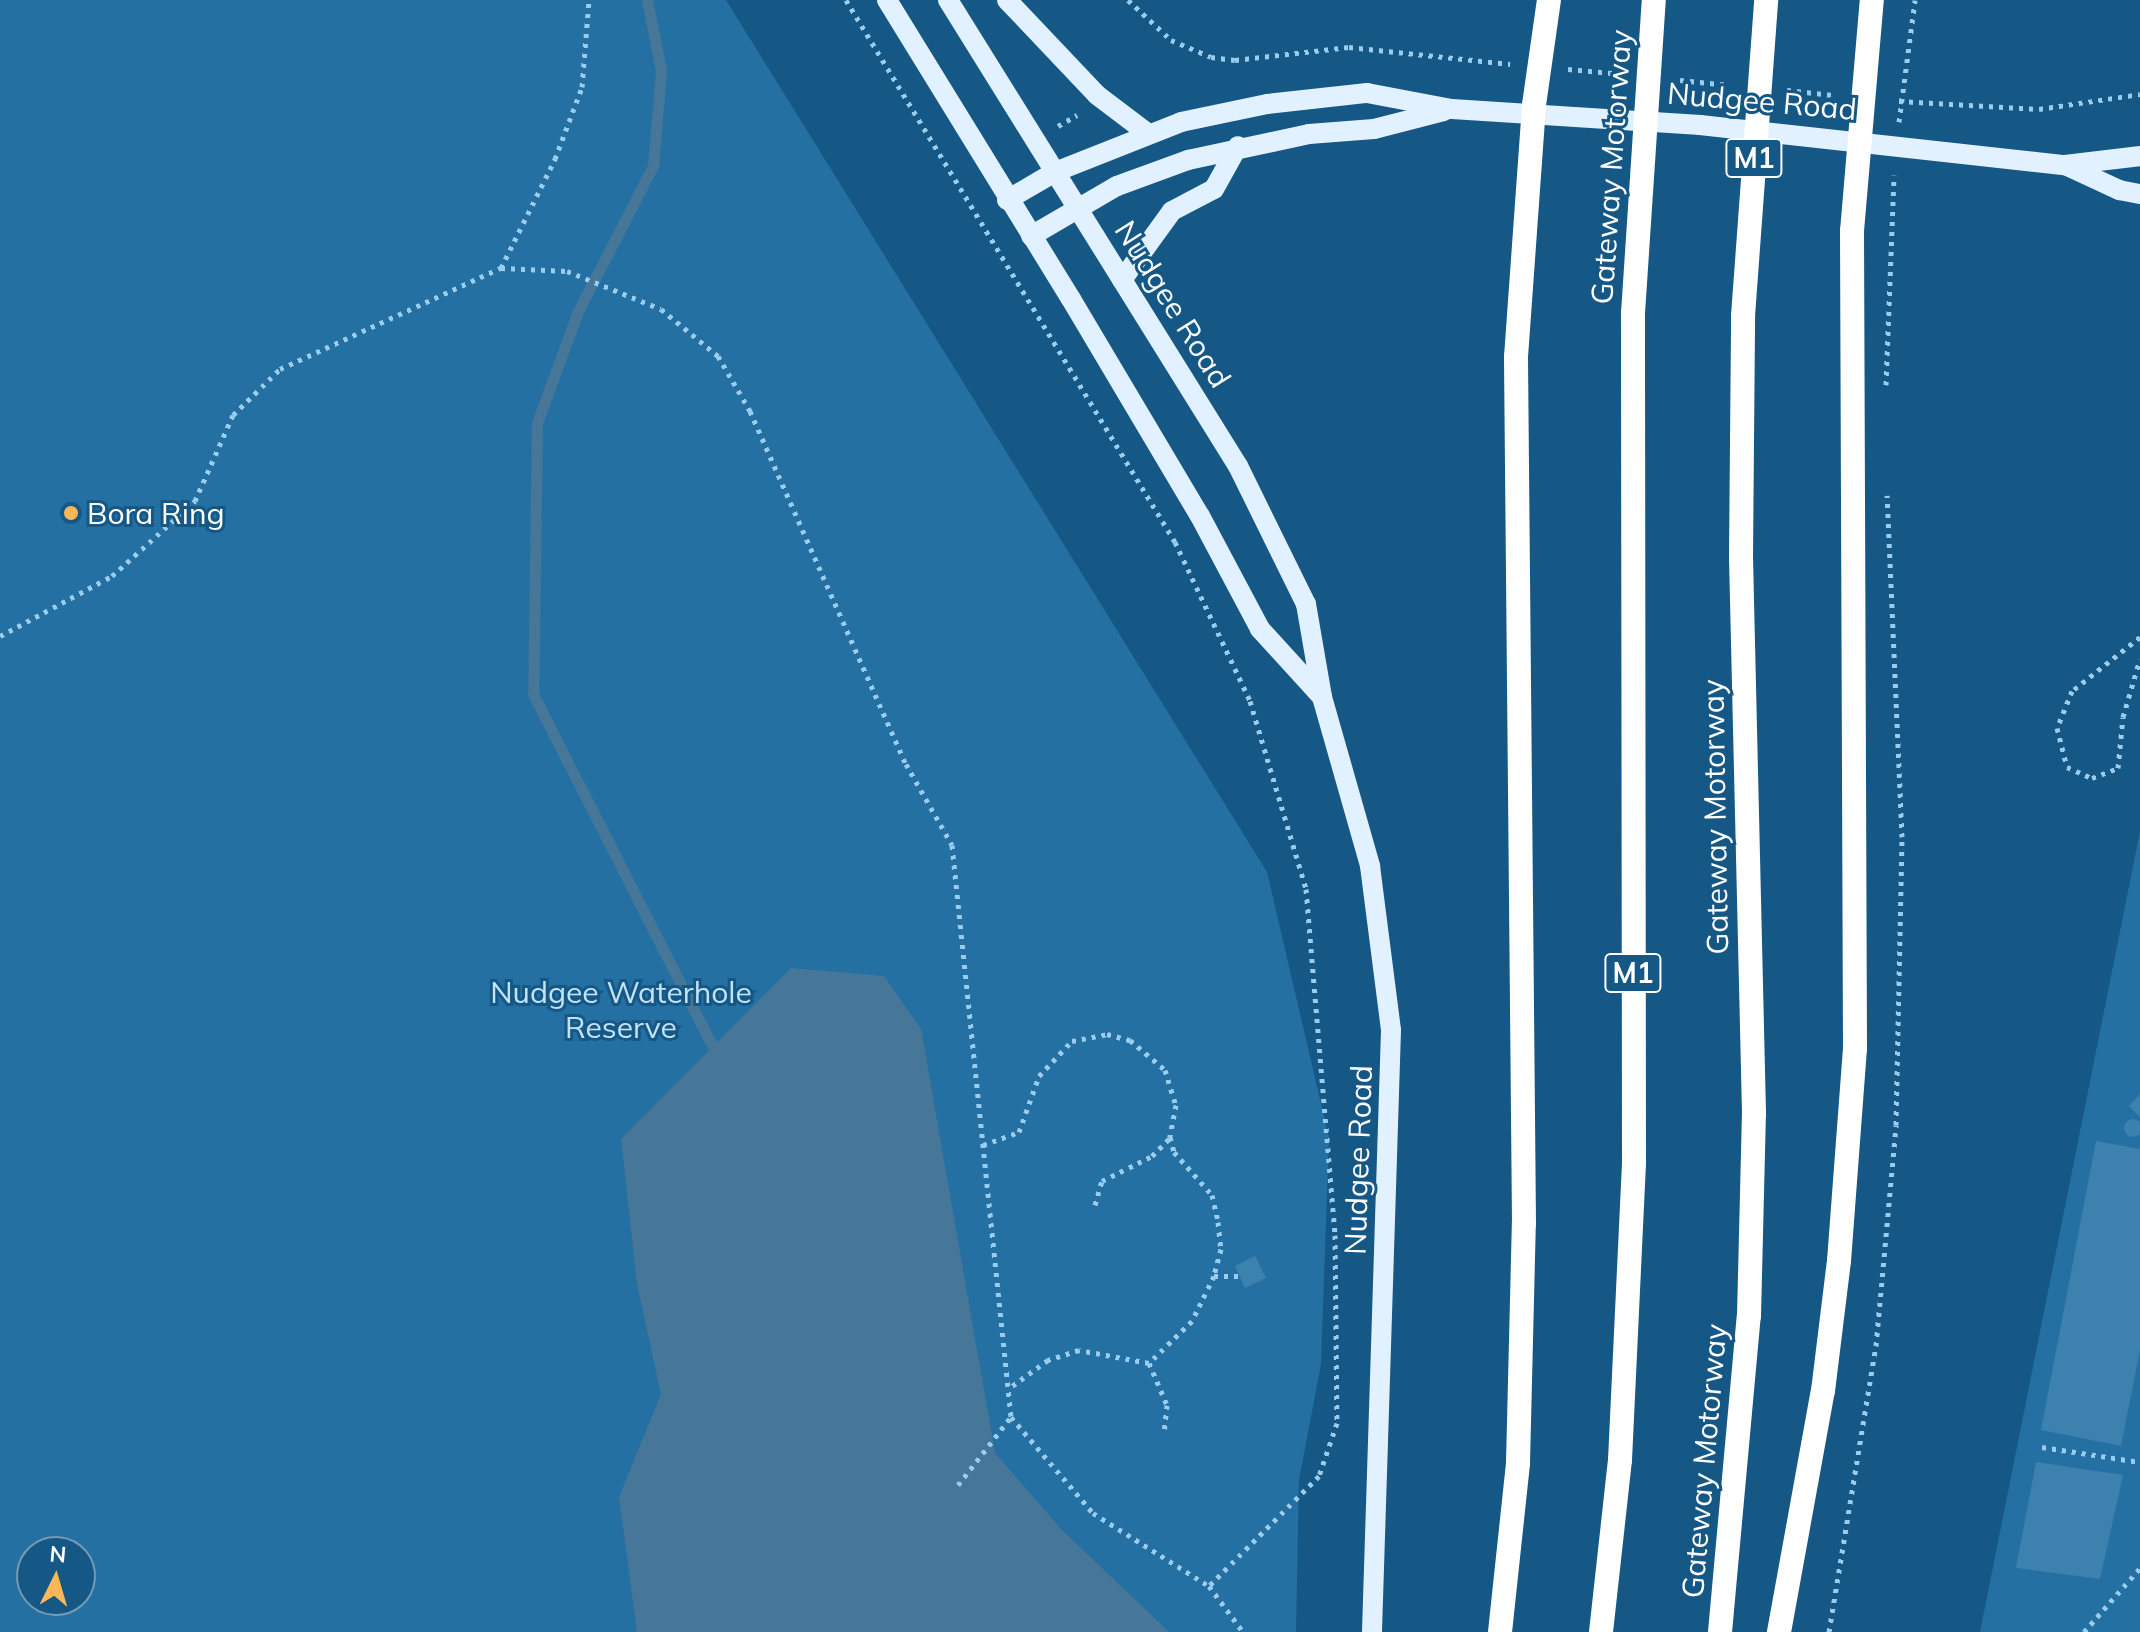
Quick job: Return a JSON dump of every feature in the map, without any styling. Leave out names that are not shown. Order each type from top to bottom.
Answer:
[{"type":"highway","points":[[1500,1632],[1518,1463],[1524,1223],[1516,357],[1534,105],[1549,0]]},
{"type":"highway","name":"Gateway Motorway","points":[[1601,1632],[1620,1460],[1634,1163],[1633,313],[1654,0]]},
{"type":"highway","name":"Gateway Motorway","points":[[1720,1632],[1749,1316],[1754,1113],[1741,557],[1743,346],[1766,0]]},
{"type":"highway","points":[[1779,1632],[1823,1391],[1839,1261],[1855,1048],[1849,491],[1852,231],[1872,0]]},
{"type":"main road","points":[[887,0],[1007,200]]},
{"type":"main road","points":[[948,0],[1055,172]]},
{"type":"main road","points":[[1007,0],[1097,95],[1147,133]]},
{"type":"main road","name":"Nudgee Road","points":[[1322,697],[1260,629],[1200,516],[1007,200],[1055,172],[1147,133],[1226,112],[1323,96],[1367,93],[1452,109],[1614,117],[1966,152],[2065,165],[2140,156]]},
{"type":"main road","name":"Nudgee Road","points":[[1031,236],[1078,207],[1153,172],[1238,146],[1374,129],[1452,109]]},
{"type":"main road","points":[[1122,280],[1172,211],[1214,189],[1238,146]]},
{"type":"main road","name":"Nudgee Road","points":[[2065,165],[2119,190],[2140,194]]},
{"type":"main road","name":"Nudgee Road","points":[[1055,172],[1222,439],[1269,525],[1306,604],[1322,697],[1370,866],[1391,1030],[1372,1632]]},
{"type":"path","points":[[501,268],[555,159],[582,87],[589,0]]},
{"type":"path","points":[[846,0],[1175,542],[1250,701],[1306,889],[1335,1235],[1337,1423],[1319,1476],[1209,1586]]},
{"type":"path","points":[[1128,0],[1171,40],[1211,57],[1235,60],[1349,47],[1519,64]]},
{"type":"path","points":[[1565,69],[1628,75]]},
{"type":"path","points":[[1674,79],[1736,85]]},
{"type":"path","points":[[1783,90],[1845,96]]},
{"type":"path","points":[[1892,100],[1969,108],[2039,109],[2140,94]]},
{"type":"path","points":[[0,636],[112,576],[195,501],[233,415],[280,369],[501,268],[567,271],[661,309],[718,356],[750,411],[906,764],[952,845],[1011,1417],[1093,1513],[1209,1586],[1243,1632]]},
{"type":"path","points":[[2140,637],[2072,691],[2057,728],[2067,767],[2092,778],[2118,768],[2123,717],[2140,659]]},
{"type":"path","points":[[983,1145],[1019,1132],[1039,1076],[1052,1058],[1072,1041],[1107,1034],[1130,1040],[1165,1070],[1176,1105],[1170,1137],[1174,1152],[1212,1195],[1221,1249],[1214,1276],[1192,1321],[1149,1363]]},
{"type":"path","points":[[1095,1205],[1102,1181],[1152,1156],[1170,1137]]},
{"type":"path","points":[[1214,1276],[1239,1276]]},
{"type":"path","points":[[1008,1389],[1048,1360],[1079,1350],[1149,1363]]},
{"type":"path","points":[[1149,1363],[1167,1405],[1164,1432]]},
{"type":"path","points":[[958,1485],[1011,1417]]},
{"type":"path","points":[[2042,1447],[2140,1462]]},
{"type":"path","points":[[2084,1632],[2140,1568]]},
{"type":"green space","name":"Nudgee Waterhole Reserve","points":[[0,0],[726,0],[1267,872],[1329,1138],[1321,1364],[1299,1480],[1296,1632],[0,1632]]},
{"type":"green space","points":[[2140,831],[2140,1632],[1980,1632]]},
{"type":"shaded area","points":[[791,968],[884,976],[921,1029],[995,1453],[1061,1529],[1169,1632],[637,1632],[619,1497],[661,1394],[637,1284],[621,1139]]},
{"type":"building","points":[[2140,1094],[2140,1117],[2129,1106]]},
{"type":"building","points":[[2133,1119],[2142,1128],[2133,1137],[2124,1128]]},
{"type":"building","points":[[2096,1141],[2140,1149],[2140,1350],[2121,1446],[2041,1430]]},
{"type":"building","points":[[1255,1256],[1266,1278],[1245,1288],[1235,1266]]},
{"type":"building","points":[[2036,1462],[2123,1475],[2100,1579],[2016,1568]]},
{"type":"waterway","points":[[647,0],[661,71],[653,166],[578,311],[537,423],[533,694],[713,1047]]},
{"type":"place","name":"Bora Ring","points":[[71,513]]}]
